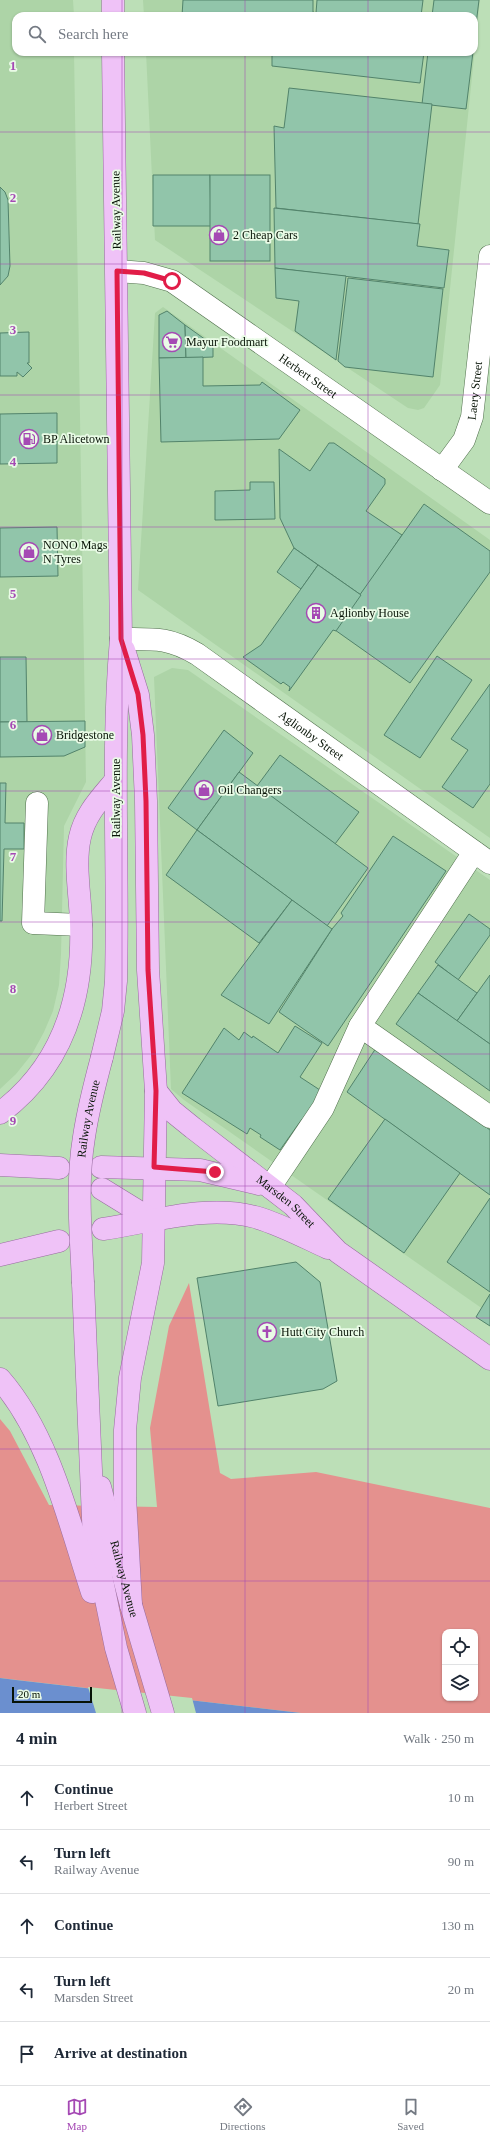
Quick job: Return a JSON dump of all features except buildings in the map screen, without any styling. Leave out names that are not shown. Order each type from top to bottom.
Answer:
[{"type":"main road","points":[[113,0],[113,12]]},
{"type":"main road","name":"Railway Avenue","points":[[113,56],[121,639],[118,680],[115,781],[116,981],[113,1011],[91,1098],[84,1138],[80,1174],[80,1220],[91,1443],[96,1497],[94,1541],[116,1648],[135,1713]]},
{"type":"main road","points":[[121,639],[138,694],[143,735],[146,801],[148,970],[156,1091],[153,1262],[147,1298],[135,1347],[126,1417],[126,1497],[131,1605]]},
{"type":"main road","points":[[0,1113],[18,1099],[35,1080],[48,1064],[60,1043],[76,996],[81,925],[78,863],[80,837],[91,810],[115,781]]},
{"type":"main road","points":[[156,1091],[172,1111],[270,1187]]},
{"type":"main road","points":[[0,1165],[55,1169]]},
{"type":"main road","name":"Marsden Street","points":[[101,1167],[154,1167],[215,1172],[270,1187],[293,1205],[338,1252],[490,1359]]},
{"type":"main road","points":[[102,1189],[154,1221]]},
{"type":"main road","name":"Marsden Street","points":[[103,1230],[154,1221],[172,1216],[193,1214],[236,1215],[254,1217],[338,1252]]},
{"type":"main road","points":[[0,1255],[59,1241]]},
{"type":"main road","points":[[2,1384],[26,1414],[61,1498],[96,1604],[116,1648]]},
{"type":"main road","name":"Railway Avenue","points":[[96,1497],[131,1605],[163,1713]]},
{"type":"street","name":"Laery Street","points":[[442,470],[464,440],[470,423],[490,256]]},
{"type":"street","name":"Herbert Street","points":[[117,271],[144,273],[172,281],[490,503]]},
{"type":"street","name":"Aglionby Street","points":[[121,639],[164,640],[183,646],[197,654],[482,858]]},
{"type":"street","points":[[37,803],[33,923],[81,925]]},
{"type":"street","points":[[270,1187],[323,1108],[360,1026],[482,858]]},
{"type":"street","points":[[360,1026],[490,1117]]},
{"type":"shaded area","points":[[0,0],[73,0],[74,12],[12,12],[12,56],[74,56],[86,782],[64,826],[61,954],[59,985],[53,1011],[32,1054],[16,1074],[0,1089]]},
{"type":"shaded area","points":[[143,0],[480,0],[478,19],[478,12],[144,12]]},
{"type":"shaded area","points":[[146,56],[474,56],[440,385],[424,408],[418,410],[408,408],[155,240]]},
{"type":"shaded area","points":[[163,307],[490,540],[490,838],[138,590],[155,313]]},
{"type":"shaded area","points":[[172,668],[188,670],[490,880],[490,1314],[184,1100],[171,1089],[154,677]]},
{"type":"shaded area","points":[[189,1283],[220,1473],[231,1479],[316,1472],[490,1508],[490,1713],[301,1713],[0,1678],[0,1419],[10,1431],[49,1505],[157,1507],[150,1428],[169,1326]]},
{"type":"water","points":[[0,1678],[16,1680],[301,1713],[0,1713]]},
{"type":"pier","points":[[88,1687],[192,1698],[196,1713],[96,1713]]},
{"type":"place","name":"2 Cheap Cars","points":[[219,235]]},
{"type":"place","name":"Mayur Foodmart","points":[[172,342]]},
{"type":"place","name":"BP Alicetown","points":[[29,439]]},
{"type":"place","name":"NONO Mags N Tyres","points":[[29,552]]},
{"type":"place","name":"Aglionby House","points":[[316,613]]},
{"type":"place","name":"Bridgestone","points":[[42,735]]},
{"type":"place","name":"Oil Changers","points":[[204,790]]},
{"type":"place","name":"Hutt City Church","points":[[267,1332]]},
{"type":"route","points":[[172,281],[144,273],[117,271],[121,639],[138,694],[143,735],[146,801],[148,970],[156,1091],[156,1147],[154,1167],[215,1172]]}]
